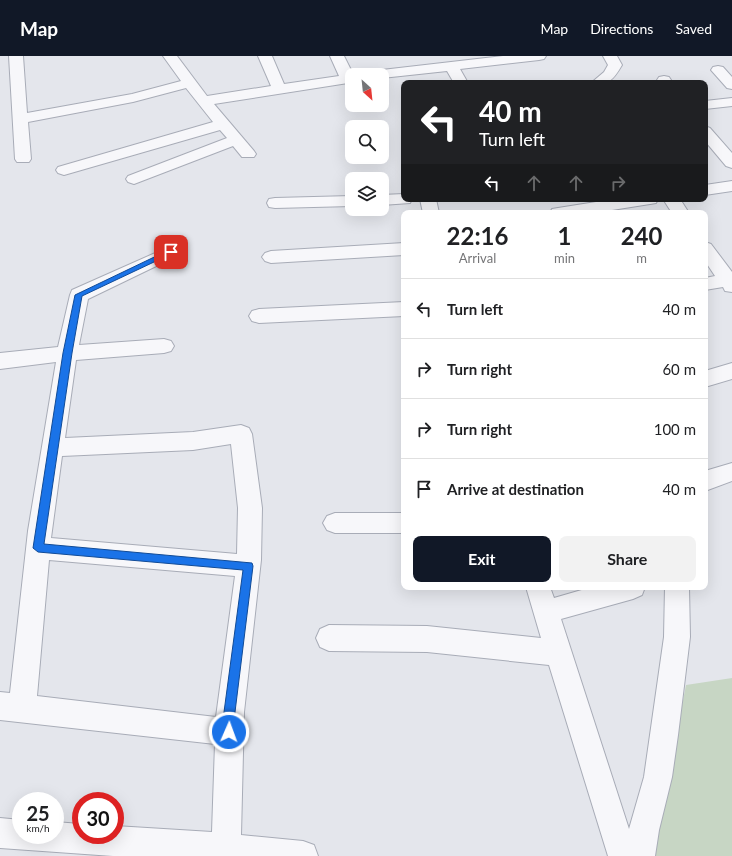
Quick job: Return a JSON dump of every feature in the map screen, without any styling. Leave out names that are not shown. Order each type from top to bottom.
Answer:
[{"type":"street","points":[[16,56],[23,159]]},
{"type":"street","points":[[170,56],[204,101],[248,154]]},
{"type":"street","points":[[265,56],[279,89]]},
{"type":"street","points":[[338,56],[345,69]]},
{"type":"street","points":[[389,72],[444,62],[539,56]]},
{"type":"street","points":[[602,80],[609,75],[616,65],[610,56]]},
{"type":"street","points":[[444,62],[459,80]]},
{"type":"street","points":[[718,70],[732,85]]},
{"type":"street","points":[[204,101],[345,80]]},
{"type":"street","points":[[20,119],[133,98],[190,83]]},
{"type":"street","points":[[708,106],[732,102]]},
{"type":"street","points":[[64,170],[223,124]]},
{"type":"street","points":[[708,135],[732,163]]},
{"type":"street","points":[[134,179],[236,140]]},
{"type":"street","points":[[708,190],[732,186]]},
{"type":"street","points":[[389,200],[401,199]]},
{"type":"street","points":[[275,203],[345,201]]},
{"type":"street","points":[[578,210],[630,202]]},
{"type":"street","points":[[270,256],[401,250]]},
{"type":"street","points":[[171,252],[79,295],[67,353],[38,548],[11,707],[229,732]]},
{"type":"street","points":[[708,252],[731,282]]},
{"type":"street","points":[[708,284],[731,282]]},
{"type":"street","points":[[259,316],[401,309]]},
{"type":"street","points":[[0,361],[67,353],[164,346]]},
{"type":"street","points":[[708,378],[732,371]]},
{"type":"street","points":[[53,447],[194,440],[241,434],[250,508],[248,566],[230,712],[229,732],[233,851]]},
{"type":"street","points":[[708,480],[732,472]]},
{"type":"street","points":[[335,524],[401,523]]},
{"type":"street","points":[[38,548],[248,566]]},
{"type":"street","points":[[610,590],[541,599],[623,856]]},
{"type":"street","points":[[640,856],[644,830],[658,777],[664,735],[677,637],[677,590]]},
{"type":"street","points":[[329,638],[427,639],[558,653]]},
{"type":"street","points":[[0,833],[12,834]]},
{"type":"street","points":[[64,838],[303,856]]},
{"type":"green space","points":[[732,678],[732,856],[655,856],[656,819],[672,757],[686,685]]},
{"type":"route","points":[[171,252],[90,288],[79,295],[67,353],[38,548],[248,566],[230,712],[229,732]]}]
